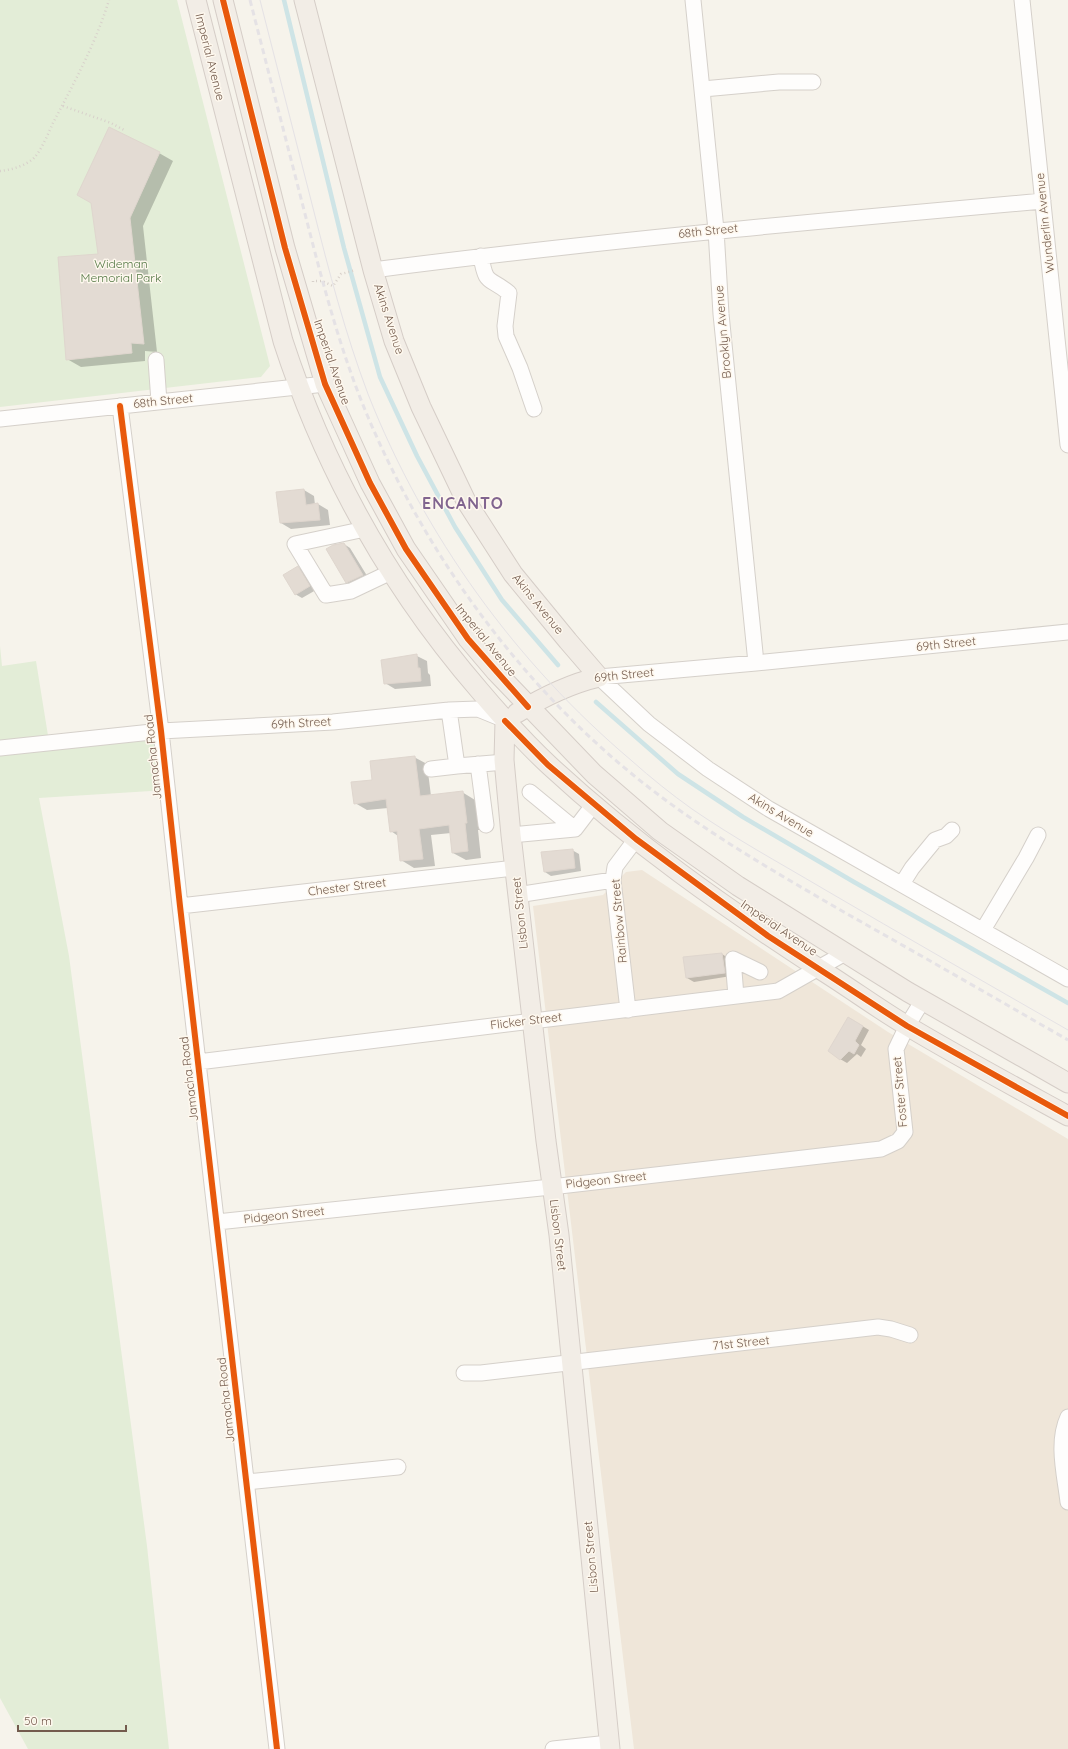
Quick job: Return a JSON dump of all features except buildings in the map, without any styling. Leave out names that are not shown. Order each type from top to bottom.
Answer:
[{"type":"main road","name":"Imperial Avenue","points":[[196,0],[283,341],[298,387],[318,436],[365,529],[407,596],[451,657],[505,721],[548,765],[636,839],[762,931],[907,1026],[1068,1116]]},
{"type":"main road","name":"Imperial Avenue","points":[[223,0],[285,248],[325,384],[370,483],[406,549],[468,639],[528,706],[594,774],[660,831],[738,886],[923,1000],[1068,1083]]},
{"type":"main road","name":"Akins Avenue","points":[[304,0],[373,270],[394,341],[421,407],[466,501],[513,574],[568,642],[599,677]]},
{"type":"main road","name":"69th Street","points":[[505,721],[528,706],[564,687],[580,681],[599,677]]},
{"type":"main road","name":"Lisbon Street","points":[[505,721],[505,762],[517,895],[551,1187],[558,1235],[609,1746]]},
{"type":"street","name":"Brooklyn Avenue","points":[[693,0],[716,230],[721,314],[756,663]]},
{"type":"street","name":"Wunderlin Avenue","points":[[1022,0],[1068,445]]},
{"type":"street","points":[[703,89],[779,82],[813,82]]},
{"type":"street","name":"68th Street","points":[[373,270],[482,256],[716,230],[1043,202]]},
{"type":"street","points":[[482,256],[486,277],[494,284],[509,292],[504,326],[506,336],[534,409]]},
{"type":"street","points":[[156,360],[159,402]]},
{"type":"street","name":"68th Street","points":[[0,419],[325,384]]},
{"type":"street","name":"Jamacha Road","points":[[120,406],[161,731],[277,1749]]},
{"type":"street","points":[[365,529],[295,544],[326,594],[351,592],[391,572]]},
{"type":"street","name":"69th Street","points":[[599,677],[1068,632]]},
{"type":"street","name":"Akins Avenue","points":[[599,677],[649,724],[708,769],[769,809],[1068,979]]},
{"type":"street","name":"69th Street","points":[[0,748],[161,731],[333,722],[449,710],[478,709],[505,721]]},
{"type":"street","points":[[449,710],[457,766]]},
{"type":"street","points":[[431,769],[505,762]]},
{"type":"street","points":[[478,764],[486,825]]},
{"type":"street","points":[[530,792],[575,829]]},
{"type":"street","points":[[511,835],[575,829],[594,804]]},
{"type":"street","points":[[902,884],[918,860],[930,848],[935,840],[946,836],[952,830]]},
{"type":"street","points":[[983,930],[1038,835]]},
{"type":"street","name":"Rainbow Street","points":[[628,1010],[613,880],[615,867],[636,839]]},
{"type":"street","name":"Chester Street","points":[[180,906],[515,868]]},
{"type":"street","points":[[517,895],[613,880]]},
{"type":"street","name":"Flicker Street","points":[[198,1062],[778,991],[845,952]]},
{"type":"street","points":[[736,996],[733,959],[760,972]]},
{"type":"street","name":"Foster Street","points":[[898,1141],[905,1132],[896,1049],[907,1026],[923,1000]]},
{"type":"street","name":"Pidgeon Street","points":[[217,1222],[551,1187],[881,1149],[898,1141]]},
{"type":"street","name":"71st Street","points":[[464,1373],[481,1373],[878,1327],[910,1335]]},
{"type":"street","points":[[1068,1417],[1063,1428],[1062,1448],[1068,1502]]},
{"type":"street","points":[[247,1482],[398,1467]]},
{"type":"street","points":[[553,1749],[609,1746]]},
{"type":"path","points":[[0,171],[22,166],[34,158],[63,106],[100,30],[109,0]]},
{"type":"path","points":[[63,106],[111,123],[124,130]]},
{"type":"path","points":[[314,288],[312,281],[322,281],[333,286],[341,274],[353,270]]},
{"type":"shaded area","points":[[642,870],[888,1032],[1068,1139],[1068,1749],[634,1749],[533,906],[603,895],[626,872]]},
{"type":"green space","name":"Wideman Memorial Park","points":[[0,0],[177,0],[270,366],[261,377],[0,407]]},
{"type":"green space","points":[[0,646],[2,666],[36,661],[50,748],[161,731],[167,790],[39,798],[69,956],[147,1546],[169,1749],[28,1749],[0,1698]]},
{"type":"waterway","points":[[284,0],[344,248],[380,377],[417,456],[455,527],[502,600],[558,665]]},
{"type":"waterway","points":[[596,702],[678,774],[743,817],[854,882],[1068,1003]]},
{"type":"tram line","points":[[260,0],[331,278],[352,348],[368,394],[391,447],[417,497],[446,547],[478,594],[512,639],[550,682],[590,723],[646,774],[692,809],[756,850],[1068,1030]]},
{"type":"railway","points":[[250,0],[325,289],[340,341],[368,417],[391,468],[447,565],[479,612],[513,656],[550,698],[590,737],[632,774],[684,813],[793,883],[1068,1040]]},
{"type":"cycle path","points":[[223,0],[285,248],[325,384],[370,483],[406,549],[468,639],[528,707]]},
{"type":"cycle path","points":[[120,406],[161,731],[277,1749]]},
{"type":"cycle path","points":[[505,721],[548,765],[636,839],[768,936],[907,1026],[1068,1116]]},
{"type":"district","name":"ENCANTO","points":[[463,503]]}]
